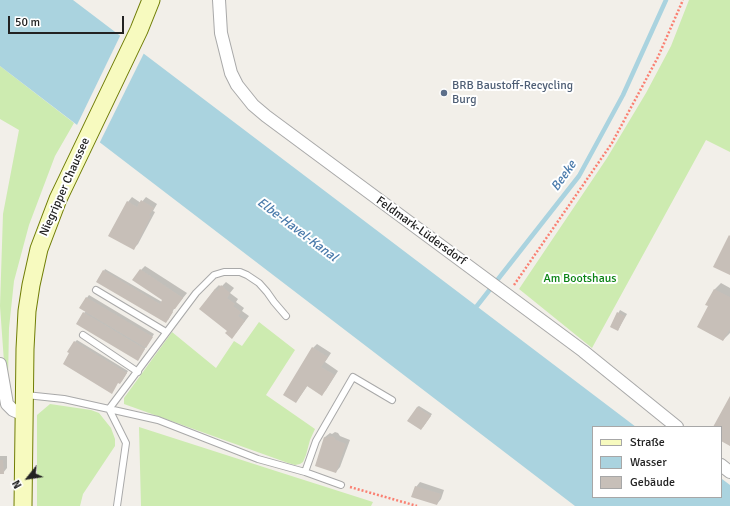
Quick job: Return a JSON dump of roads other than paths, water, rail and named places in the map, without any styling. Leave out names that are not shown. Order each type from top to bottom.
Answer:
[{"type":"main road","name":"Niegripper Chaussee","points":[[23,506],[24,394],[27,311],[39,249],[58,199],[139,30],[151,0]]},
{"type":"street","name":"Feldmark-Lüdersdorf","points":[[218,0],[221,33],[231,73],[237,85],[253,105],[582,351],[676,426]]},
{"type":"street","points":[[0,364],[7,404],[13,410],[24,415]]},
{"type":"street","points":[[722,466],[730,472]]},
{"type":"lane","points":[[109,409],[196,293],[214,275],[224,272],[240,272],[247,275],[259,283],[268,292],[286,316]]},
{"type":"lane","points":[[96,290],[166,332]]},
{"type":"lane","points":[[82,336],[138,372]]},
{"type":"lane","points":[[305,472],[316,441],[353,377],[392,400]]},
{"type":"lane","points":[[24,394],[64,399],[158,420],[258,459],[305,472],[341,485]]},
{"type":"lane","points":[[109,409],[126,443],[117,506]]},
{"type":"water","name":"Elbe-Havel-Kanal","points":[[0,0],[73,0],[635,426],[592,426],[592,498],[722,498],[722,479],[730,485],[730,506],[575,506],[0,66]]},
{"type":"waterway","name":"Beeke","points":[[473,311],[579,176],[623,95],[666,0]]},
{"type":"place","name":"BRB Baustoff-Recycling Burg","points":[[444,93]]},
{"type":"park label","name":"Am Bootshaus","points":[[580,279]]}]
